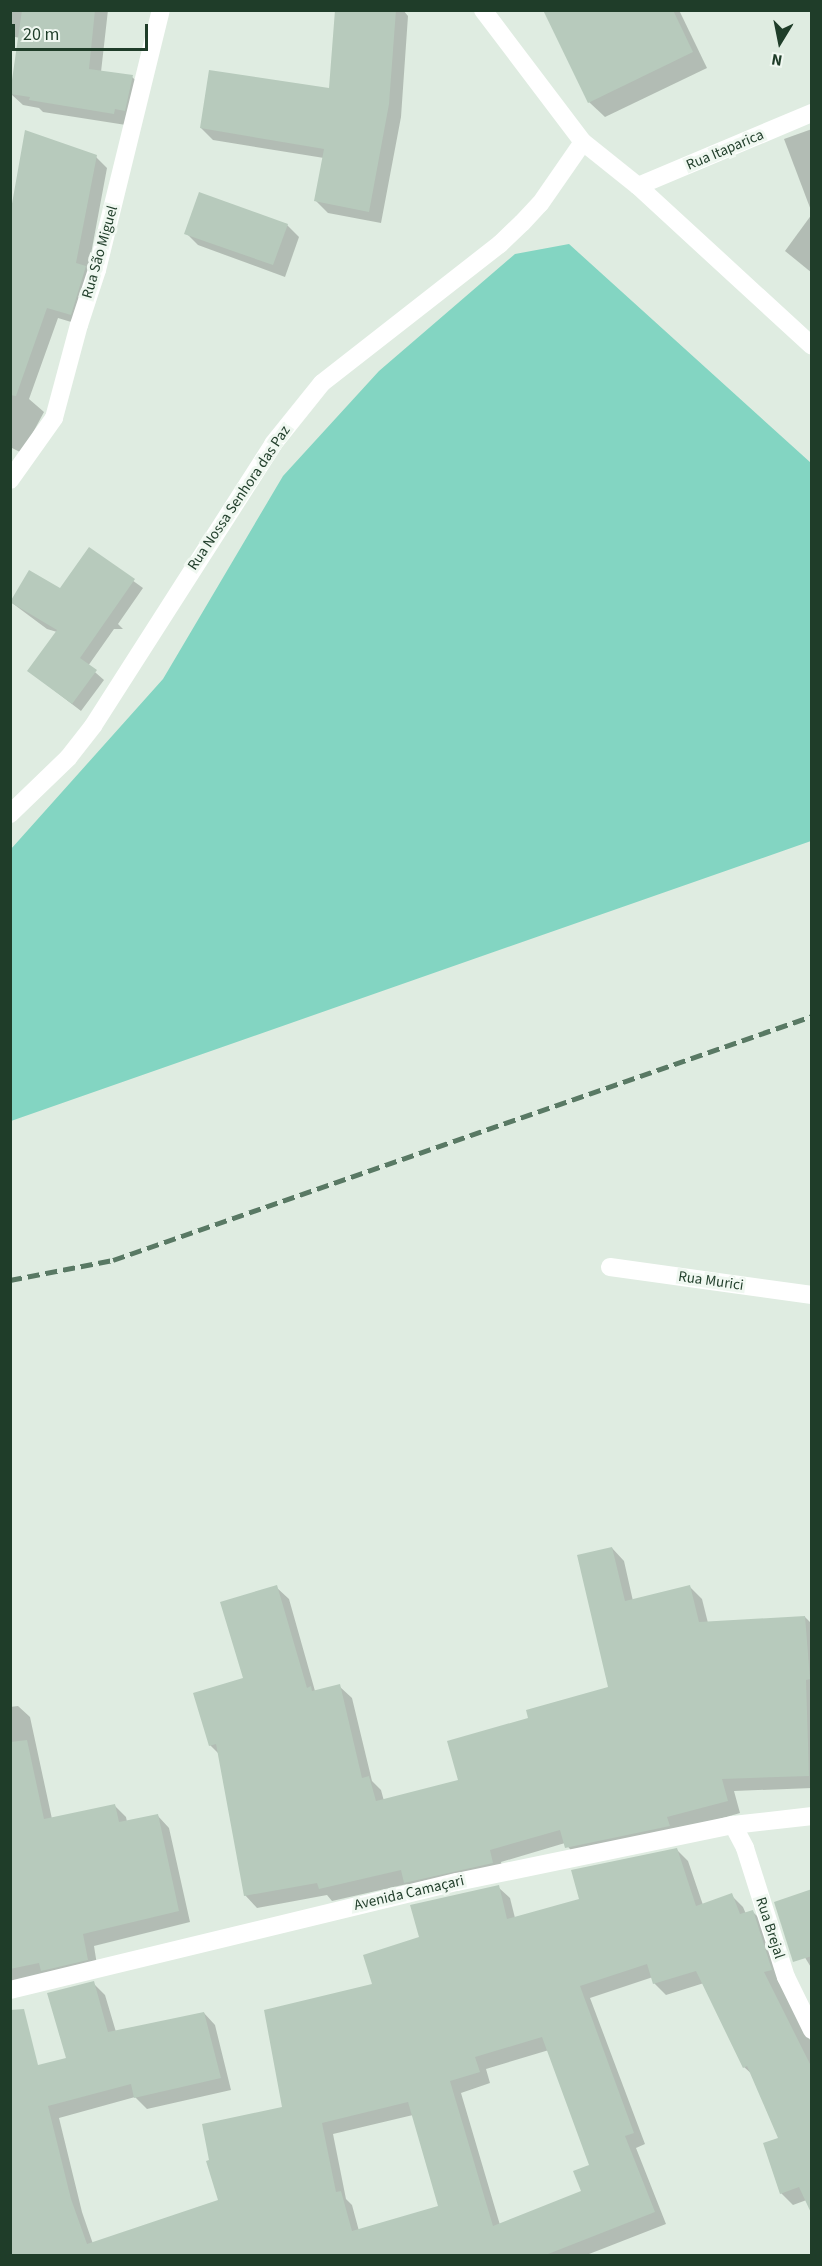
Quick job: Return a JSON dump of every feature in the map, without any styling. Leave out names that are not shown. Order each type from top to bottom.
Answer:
[{"type":"street","name":"Rua São Miguel","points":[[10,480],[54,418],[79,325],[97,270],[161,10]]},
{"type":"street","points":[[483,10],[583,142],[638,186],[812,346]]},
{"type":"street","name":"Rua Itaparica","points":[[638,186],[812,113]]},
{"type":"street","name":"Rua Nossa Senhora das Paz","points":[[10,814],[68,758],[93,726],[273,444],[322,383],[522,224],[540,204],[583,142]]},
{"type":"street","name":"Rua Murici","points":[[610,1267],[812,1295]]},
{"type":"street","name":"Avenida Camaçari","points":[[10,1990],[457,1882],[733,1825],[812,1816]]},
{"type":"street","name":"Rua Brejal","points":[[733,1825],[745,1848],[786,1977],[812,2030]]},
{"type":"water","points":[[569,244],[811,463],[811,841],[11,1121],[11,849],[163,679],[283,476],[379,371],[515,254]]},
{"type":"building","points":[[22,10],[95,10],[89,69],[133,75],[125,111],[115,109],[114,114],[29,100],[30,97],[10,94]]},
{"type":"building","points":[[335,10],[396,10],[389,104],[369,212],[314,201],[324,149],[200,128],[209,70],[329,88]]},
{"type":"building","points":[[543,10],[673,10],[693,52],[588,103]]},
{"type":"building","points":[[25,130],[97,155],[76,263],[86,266],[71,315],[47,308],[16,396],[10,395],[10,215]]},
{"type":"building","points":[[199,192],[288,224],[273,265],[184,234]]},
{"type":"building","points":[[89,547],[135,579],[80,658],[97,670],[72,704],[27,671],[57,630],[10,602],[29,570],[60,588]]},
{"type":"building","points":[[612,1547],[625,1601],[690,1585],[699,1622],[805,1616],[810,1679],[806,1680],[809,1776],[722,1779],[728,1801],[667,1817],[670,1826],[565,1848],[560,1830],[490,1850],[493,1863],[404,1883],[401,1870],[319,1889],[317,1883],[244,1896],[216,1744],[209,1746],[193,1693],[243,1678],[220,1602],[277,1585],[307,1688],[311,1686],[312,1691],[340,1684],[362,1778],[369,1776],[376,1801],[458,1780],[447,1741],[528,1718],[526,1710],[608,1687],[577,1555]]},
{"type":"building","points":[[27,1740],[44,1819],[115,1804],[119,1822],[158,1814],[179,1911],[83,1934],[88,1960],[41,1971],[39,1963],[10,1969],[10,1742]]},
{"type":"building","points":[[677,1848],[696,1906],[732,1893],[740,1914],[753,1910],[772,1970],[764,1972],[812,2068],[812,2215],[799,2187],[780,2194],[763,2143],[778,2138],[747,2066],[743,2068],[696,1971],[653,1984],[647,1964],[580,1986],[634,2133],[625,2136],[655,2212],[543,2256],[10,2256],[10,2010],[24,2009],[38,2065],[66,2058],[47,1993],[94,1981],[108,2032],[204,2012],[221,2078],[134,2098],[131,2084],[48,2106],[71,2199],[87,2244],[218,2200],[206,2161],[209,2160],[202,2124],[282,2107],[264,2010],[372,1984],[363,1955],[419,1937],[410,1905],[499,1885],[507,1919],[579,1899],[571,1870]],"holes":[[[542,2037],[589,2165],[573,2171],[581,2191],[493,2226],[450,2081],[480,2072],[475,2057]],[[408,2102],[438,2206],[352,2231],[341,2191],[336,2192],[322,2123]]]},
{"type":"building","points":[[812,1889],[812,1956],[793,1962],[774,1902]]},
{"type":"railway","points":[[10,1280],[113,1260],[812,1016]]}]
